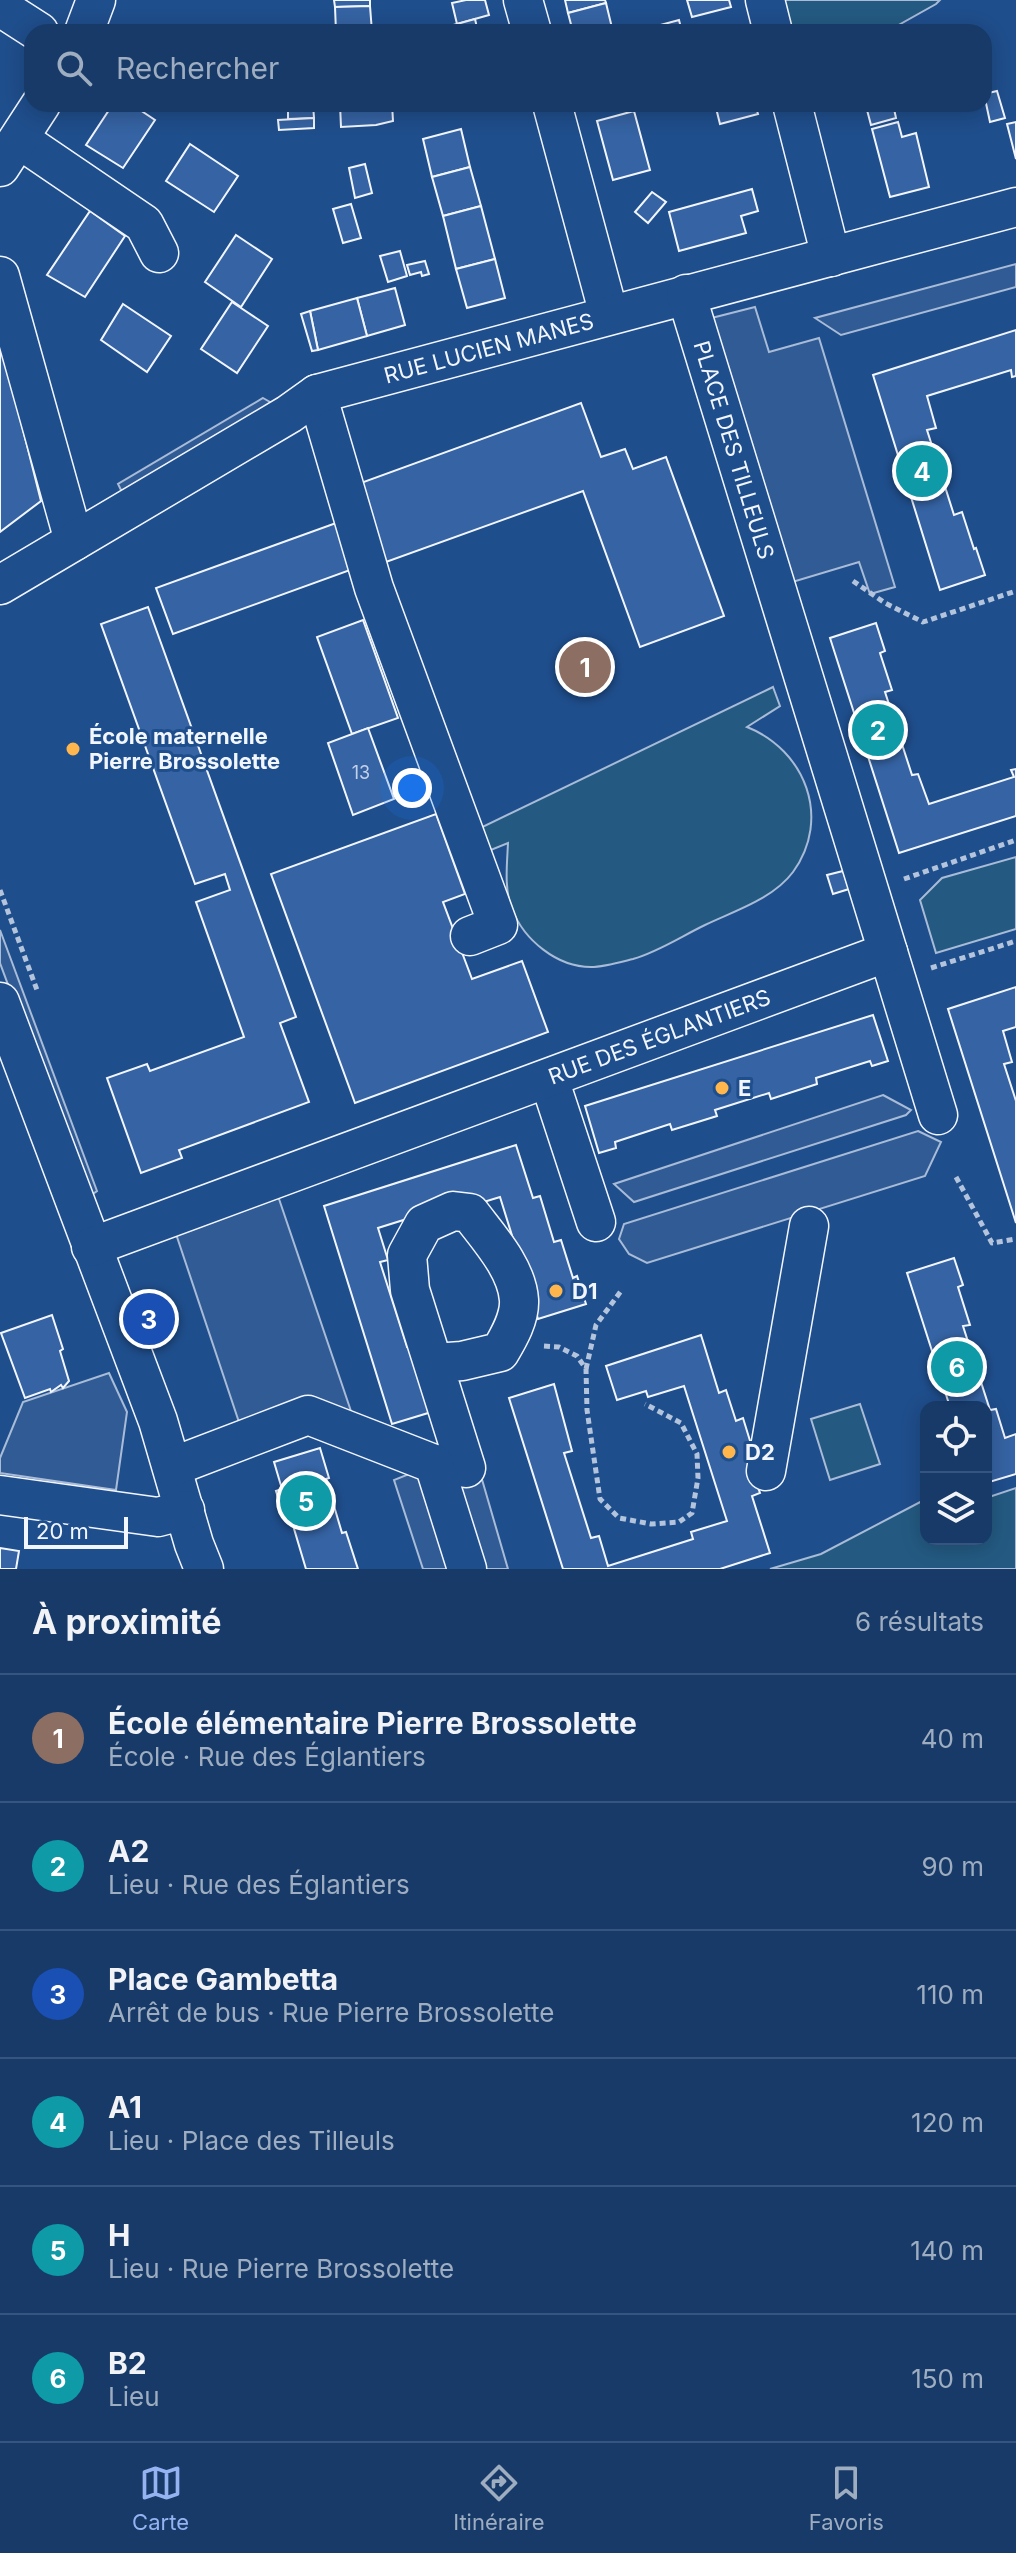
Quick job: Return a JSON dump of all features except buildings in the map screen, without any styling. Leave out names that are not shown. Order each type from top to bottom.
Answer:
[{"type":"street","points":[[87,24],[96,0]]},
{"type":"street","points":[[523,0],[530,24]]},
{"type":"street","points":[[765,0],[771,24]]},
{"type":"street","points":[[0,7],[27,24]]},
{"type":"street","points":[[36,112],[9,153],[144,224],[159,253]]},
{"type":"street","points":[[554,112],[609,315]]},
{"type":"street","points":[[794,112],[831,257]]},
{"type":"street","name":"RUE LUCIEN MANES","points":[[0,585],[289,414],[317,394],[1016,207]]},
{"type":"street","points":[[0,276],[74,541]]},
{"type":"street","name":"PLACE DES TILLEULS","points":[[686,294],[869,891]]},
{"type":"street","points":[[317,394],[374,588],[498,925],[470,936]]},
{"type":"street","points":[[869,891],[938,1115]]},
{"type":"street","name":"RUE DES ÉGLANTIERS","points":[[91,1247],[549,1079],[892,966]]},
{"type":"street","points":[[0,1002],[158,1421],[204,1569]]},
{"type":"street","points":[[549,1079],[596,1222]]},
{"type":"street","points":[[172,1467],[308,1415],[434,1464],[466,1468],[410,1290],[407,1255],[424,1224],[453,1211],[470,1213],[511,1272],[519,1300],[512,1332],[500,1352],[462,1361],[434,1363]]},
{"type":"street","points":[[766,1471],[809,1226]]},
{"type":"street","points":[[434,1464],[467,1569]]},
{"type":"street","points":[[0,1495],[158,1517],[185,1510]]},
{"type":"path","points":[[853,581],[885,603],[923,622],[1016,591]]},
{"type":"path","points":[[869,891],[1016,840]]},
{"type":"path","points":[[892,966],[1016,941]]},
{"type":"path","points":[[956,1177],[992,1243],[1016,1239]]},
{"type":"path","points":[[621,1291],[596,1325],[586,1369],[587,1410],[600,1499],[619,1518],[651,1524],[679,1522],[692,1513],[698,1478],[697,1454],[681,1423],[645,1404]]},
{"type":"path","points":[[500,1352],[522,1346],[559,1347],[577,1356],[586,1369]]},
{"type":"shaded area","points":[[774,0],[940,0],[900,24],[781,24]]},
{"type":"shaded area","points":[[1016,264],[1016,287],[841,335],[815,318]]},
{"type":"shaded area","points":[[755,307],[769,352],[819,338],[895,587],[870,594],[859,562],[769,589],[680,326]]},
{"type":"shaded area","points":[[263,398],[277,406],[124,496],[118,484]]},
{"type":"shaded area","points":[[773,687],[780,706],[747,727],[784,752],[797,769],[811,808],[805,851],[785,881],[752,903],[652,952],[618,963],[578,966],[554,957],[533,941],[517,920],[509,901],[508,843],[481,854],[472,832]]},
{"type":"shaded area","points":[[1016,857],[1016,929],[936,953],[920,900],[942,878]]},
{"type":"shaded area","points":[[0,930],[97,1191],[87,1198],[0,963]]},
{"type":"shaded area","points":[[883,1095],[911,1110],[906,1115],[634,1202],[614,1184]]},
{"type":"shaded area","points":[[918,1131],[941,1142],[925,1176],[647,1263],[629,1254],[619,1239],[624,1224]]},
{"type":"shaded area","points":[[278,1196],[353,1417],[249,1452],[175,1231]]},
{"type":"shaded area","points":[[109,1373],[127,1412],[116,1490],[0,1473],[0,1458],[23,1402]]},
{"type":"shaded area","points":[[860,1404],[880,1464],[830,1480],[811,1419]]},
{"type":"shaded area","points":[[434,1464],[481,1476],[508,1569],[423,1569],[394,1480]]},
{"type":"shaded area","points":[[1016,1488],[1016,1569],[770,1569],[821,1554],[920,1502],[920,1545],[992,1545],[992,1496]]},
{"type":"place","name":"A1","points":[[922,471]]},
{"type":"place","name":"École élémentaire Pierre Brossolette","points":[[585,667]]},
{"type":"place","name":"A2","points":[[878,730]]},
{"type":"place","name":"École maternelle Pierre Brossolette","points":[[73,749]]},
{"type":"place","name":"E","points":[[722,1088]]},
{"type":"place","name":"D1","points":[[556,1291]]},
{"type":"place","name":"Place Gambetta","points":[[149,1319]]},
{"type":"place","name":"B2","points":[[957,1367]]},
{"type":"place","name":"D2","points":[[729,1452]]},
{"type":"place","name":"H","points":[[306,1501]]}]
